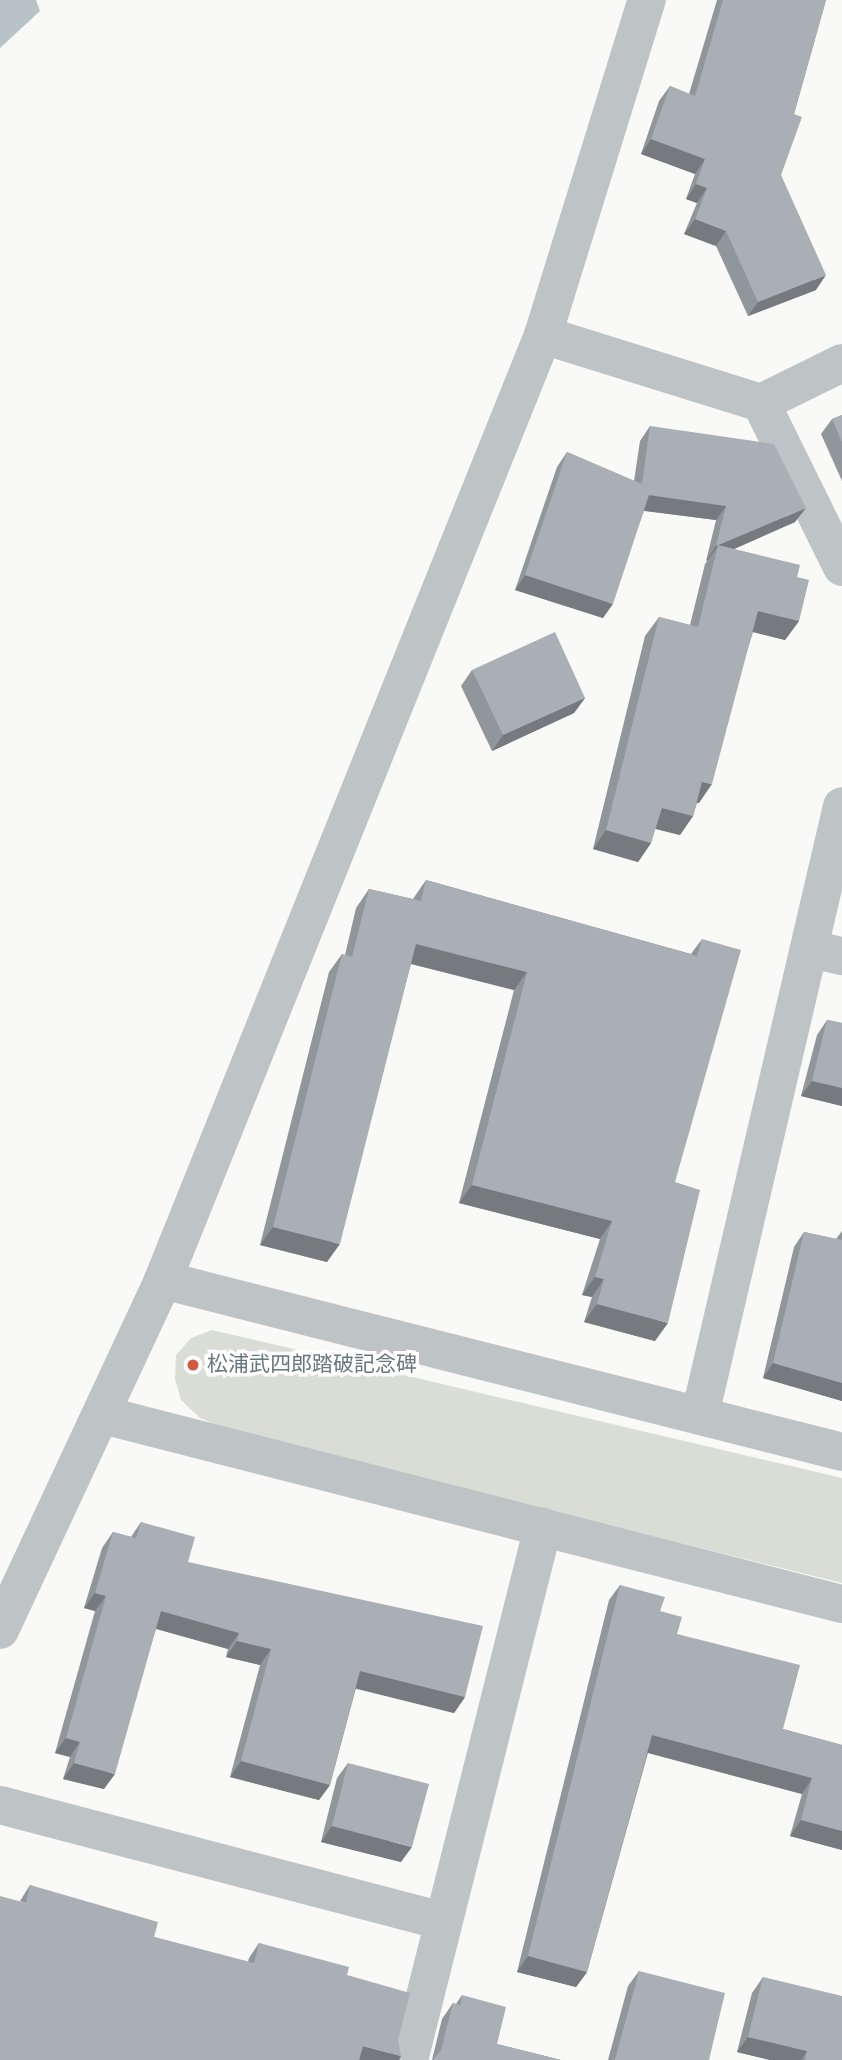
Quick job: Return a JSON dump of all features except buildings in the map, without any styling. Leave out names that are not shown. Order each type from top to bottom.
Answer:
[{"type":"street","points":[[0,1630],[103,1415],[163,1280],[543,335],[647,0]]},
{"type":"street","points":[[543,335],[761,403],[842,363]]},
{"type":"street","points":[[761,403],[842,567]]},
{"type":"street","points":[[700,1415],[827,953],[842,806]]},
{"type":"street","points":[[163,1280],[842,1452]]},
{"type":"street","points":[[103,1415],[842,1604]]},
{"type":"street","points":[[409,2060],[441,1921],[543,1527]]},
{"type":"street","points":[[0,1805],[441,1921]]},
{"type":"shaded area","points":[[0,0],[36,0],[40,11],[0,48]]},
{"type":"shaded area","points":[[212,1330],[842,1478],[842,1583],[238,1434],[200,1418],[181,1400],[175,1379],[176,1355],[191,1338]]},
{"type":"place","name":"松浦武四郎踏破記念碑","points":[[193,1365]]}]
